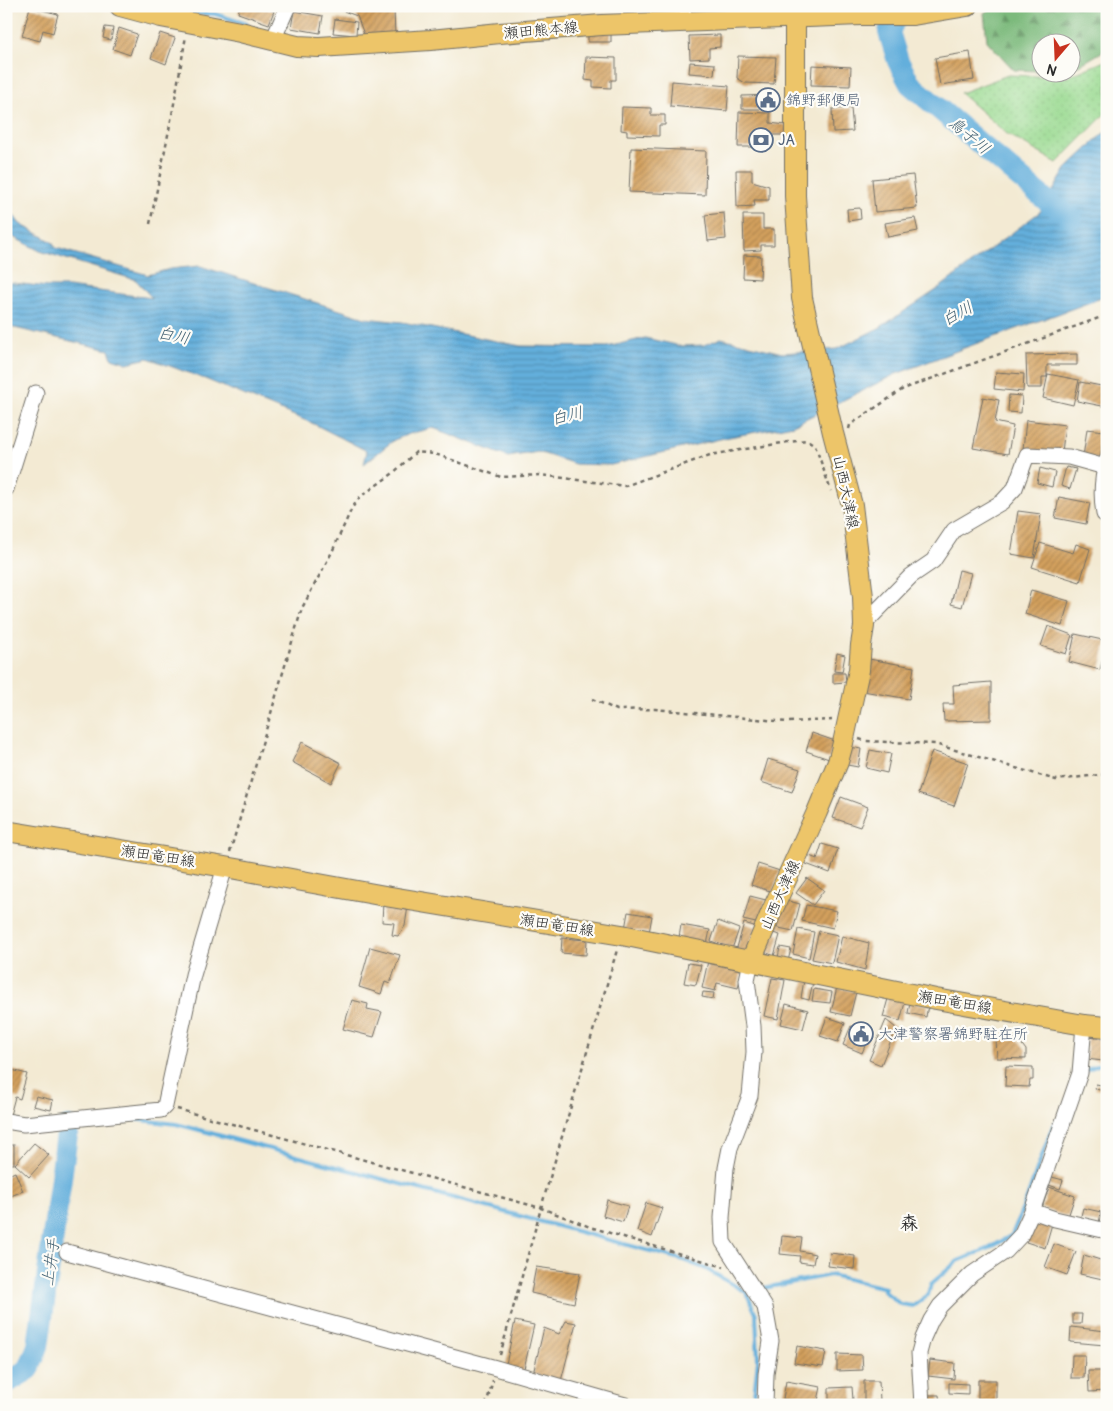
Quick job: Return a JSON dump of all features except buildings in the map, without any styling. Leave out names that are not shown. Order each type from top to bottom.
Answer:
[{"type":"main road","name":"瀬田熊本線","points":[[120,6],[297,46],[319,47],[430,40],[602,24],[684,14],[913,11],[967,6]]},
{"type":"main road","name":"山西大津線","points":[[751,961],[818,812],[838,762],[859,670],[864,626],[863,597],[841,433],[802,298],[795,196],[796,12]]},
{"type":"main road","name":"瀬田竜田線","points":[[6,831],[622,935],[936,999],[1084,1025],[1107,1027]]},
{"type":"street","points":[[273,40],[288,6]]},
{"type":"street","points":[[6,489],[36,393]]},
{"type":"street","points":[[864,626],[911,576],[933,560],[954,530],[1002,502],[1015,488],[1027,455],[1069,457],[1106,464],[1102,500],[1104,514],[1107,516]]},
{"type":"street","points":[[6,1121],[24,1124],[161,1110],[165,1106],[193,975],[225,867]]},
{"type":"street","points":[[751,961],[747,980],[753,1026],[754,1052],[750,1096],[730,1148],[726,1168],[722,1218],[723,1242],[765,1307],[771,1341],[764,1405]]},
{"type":"street","points":[[922,1405],[919,1353],[922,1338],[940,1306],[972,1274],[1006,1251],[1021,1235],[1032,1211],[1080,1073],[1084,1025]]},
{"type":"street","points":[[1032,1211],[1055,1219],[1107,1231]]},
{"type":"street","points":[[67,1252],[496,1368],[625,1405]]},
{"type":"path","points":[[150,224],[189,22]]},
{"type":"path","points":[[841,433],[903,389],[1107,315]]},
{"type":"path","points":[[225,867],[302,608],[332,552],[352,508],[360,498],[392,474],[416,452],[435,454],[500,477],[540,475],[625,486],[710,456],[807,440],[815,445],[832,496]]},
{"type":"path","points":[[592,699],[617,710],[655,709],[847,727],[866,741],[935,744],[1056,780],[1107,774]]},
{"type":"path","points":[[486,1405],[541,1208],[622,935]]},
{"type":"path","points":[[165,1106],[541,1208],[590,1227],[744,1274]]},
{"type":"green space","points":[[995,6],[1107,6],[1107,49],[1080,65],[1080,32],[1030,32],[1030,71],[1014,70],[987,41],[984,13]]},
{"type":"green space","points":[[1107,60],[1107,112],[1057,163],[1007,134],[960,93],[1008,75],[1030,76],[1030,82],[1080,82],[1080,71]]},
{"type":"water","name":"白川","points":[[1107,130],[1107,296],[896,374],[793,425],[724,438],[611,465],[575,464],[538,452],[508,457],[433,428],[394,440],[364,464],[367,451],[314,424],[205,379],[148,358],[127,363],[112,358],[109,350],[6,326],[6,282],[47,287],[68,287],[152,298],[136,280],[40,251],[13,237],[6,230],[6,213],[12,213],[20,224],[51,241],[56,248],[148,275],[170,269],[200,266],[365,318],[402,322],[521,346],[607,347],[645,338],[681,346],[704,345],[721,338],[782,353],[837,349],[879,328],[935,291],[1041,211],[1066,169]]},
{"type":"waterway","name":"鳥子川","points":[[901,6],[889,32],[898,61],[910,84],[1047,201],[1072,218]]},
{"type":"waterway","points":[[188,13],[215,14],[247,24]]},
{"type":"waterway","points":[[1084,1071],[1107,1061]]},
{"type":"waterway","points":[[132,1119],[176,1124],[680,1259],[706,1269],[746,1292],[749,1291]]},
{"type":"waterway","points":[[759,1289],[830,1275],[885,1288],[884,1291],[900,1304],[913,1306],[928,1295],[931,1284],[958,1261],[990,1248],[1012,1235],[1052,1128],[1056,1122]]},
{"type":"waterway","name":"上井手","points":[[6,1383],[29,1369],[38,1346],[68,1127]]},
{"type":"waterway","points":[[746,1292],[756,1314],[758,1360],[753,1405]]},
{"type":"place","name":"錦野郵便局","points":[[768,100]]},
{"type":"place","name":"JA","points":[[761,140]]},
{"type":"place","name":"大津警察署錦野駐在所","points":[[861,1034]]},
{"type":"district","name":"森","points":[[909,1223]]}]
